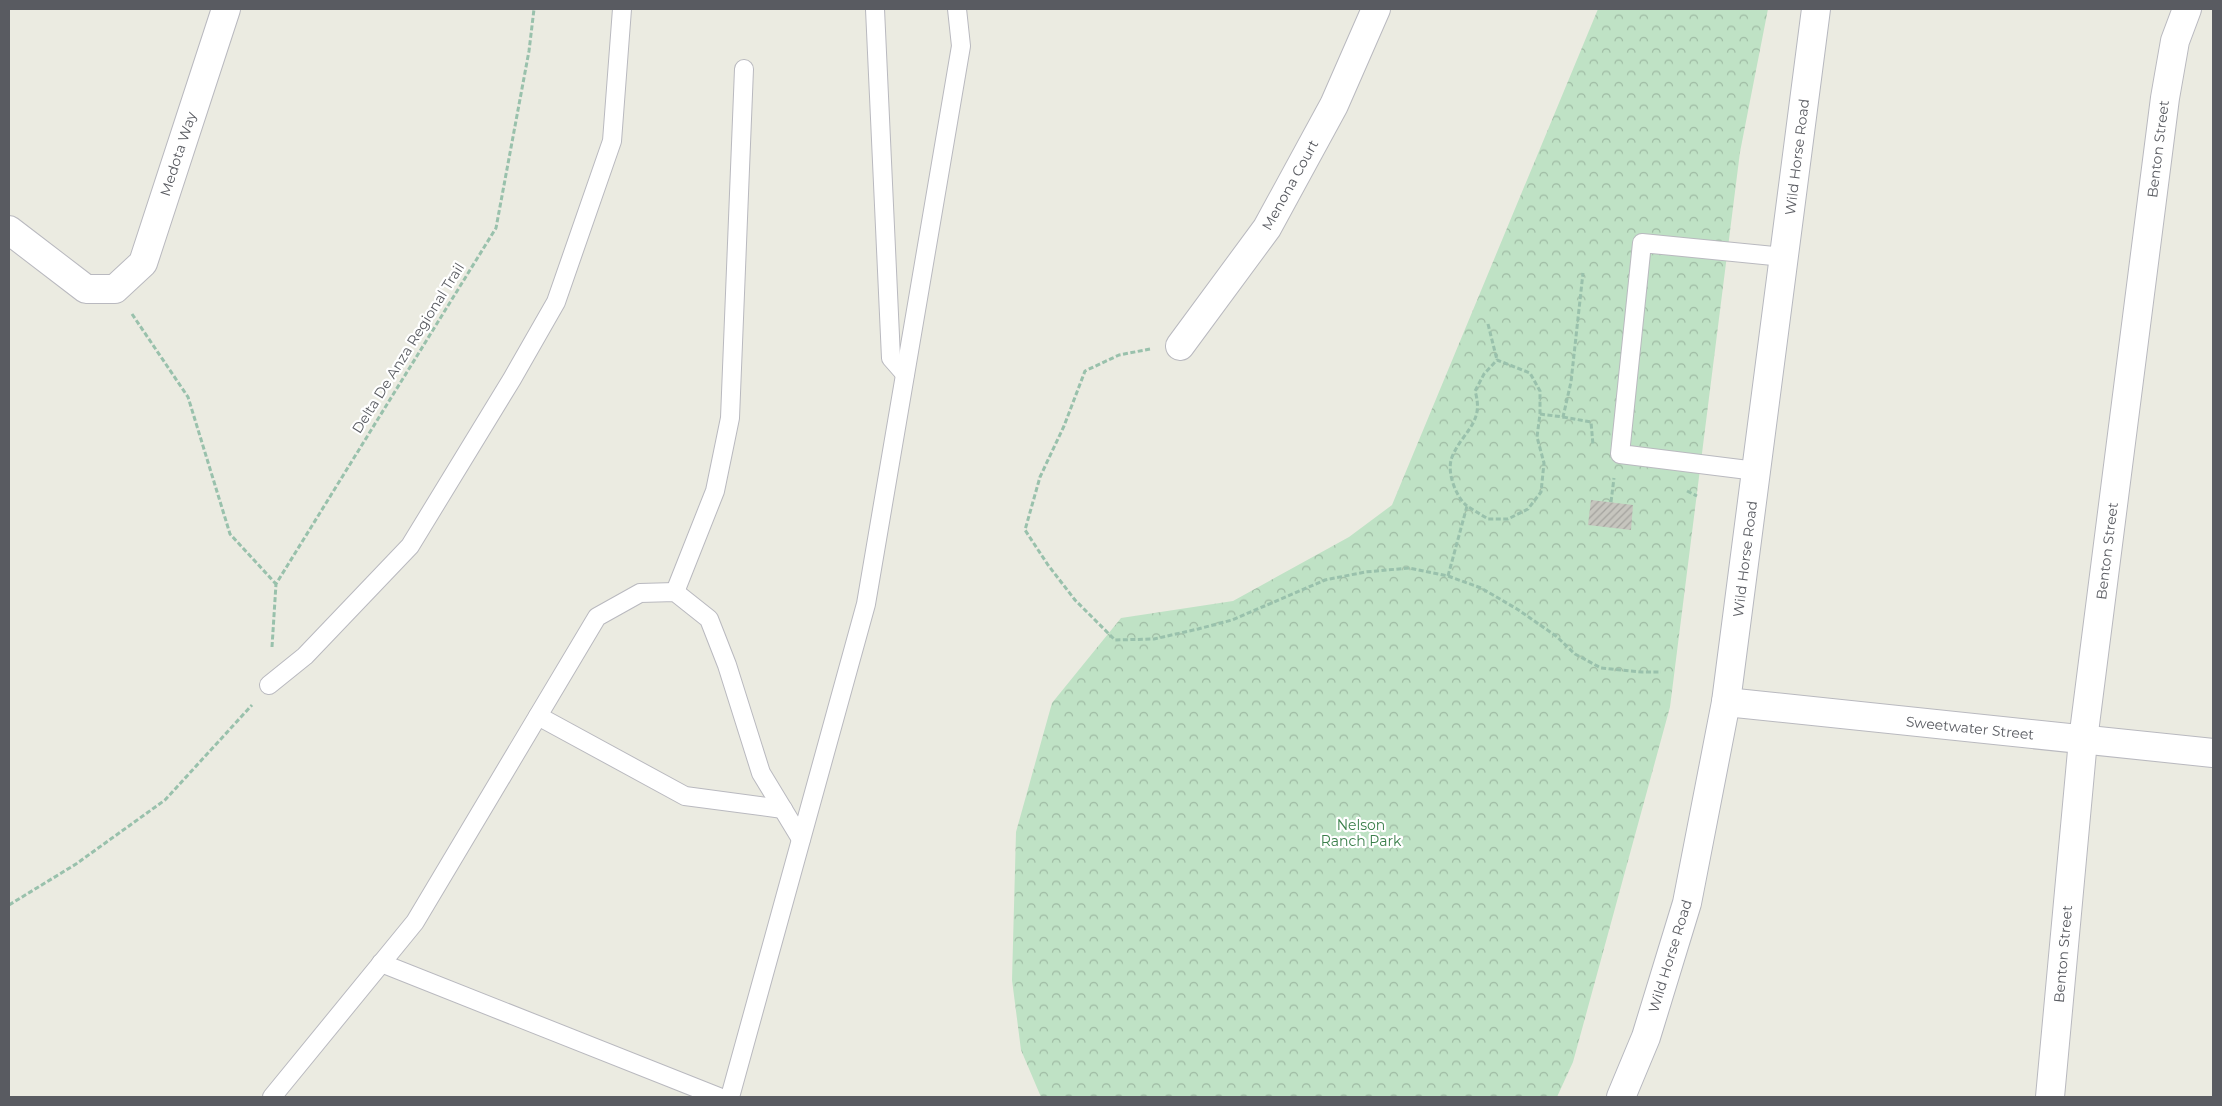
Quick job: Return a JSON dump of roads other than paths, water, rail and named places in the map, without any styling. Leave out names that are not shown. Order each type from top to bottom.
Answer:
[{"type":"street","name":"Medota Way","points":[[9,230],[86,289],[115,289],[142,263],[226,9]]},
{"type":"street","name":"Menona Court","points":[[1180,346],[1267,228],[1334,105],[1376,9]]},
{"type":"street","name":"Wild Horse Road","points":[[1621,1097],[1646,1037],[1687,903],[1726,702],[1816,9]]},
{"type":"street","name":"Benton Street","points":[[2050,1097],[2083,740],[2165,98],[2175,41],[2187,9]]},
{"type":"street","name":"Sweetwater Street","points":[[1726,702],[2213,753]]},
{"type":"lane","points":[[269,685],[305,656],[410,546],[512,379],[556,302],[612,142],[622,9]]},
{"type":"lane","points":[[875,9],[891,358],[905,374]]},
{"type":"lane","points":[[730,1097],[866,604],[961,46],[957,9]]},
{"type":"lane","points":[[675,592],[715,491],[730,418],[744,69]]},
{"type":"lane","points":[[1756,471],[1620,454],[1642,243],[1784,257]]},
{"type":"lane","points":[[272,1097],[415,922],[597,617],[640,593],[675,592],[709,619],[727,665],[761,774],[801,839]]},
{"type":"lane","points":[[538,716],[685,796],[783,809]]},
{"type":"lane","points":[[381,963],[719,1097]]},
{"type":"park label","name":"Nelson Ranch Park","points":[[1361,834]]}]
